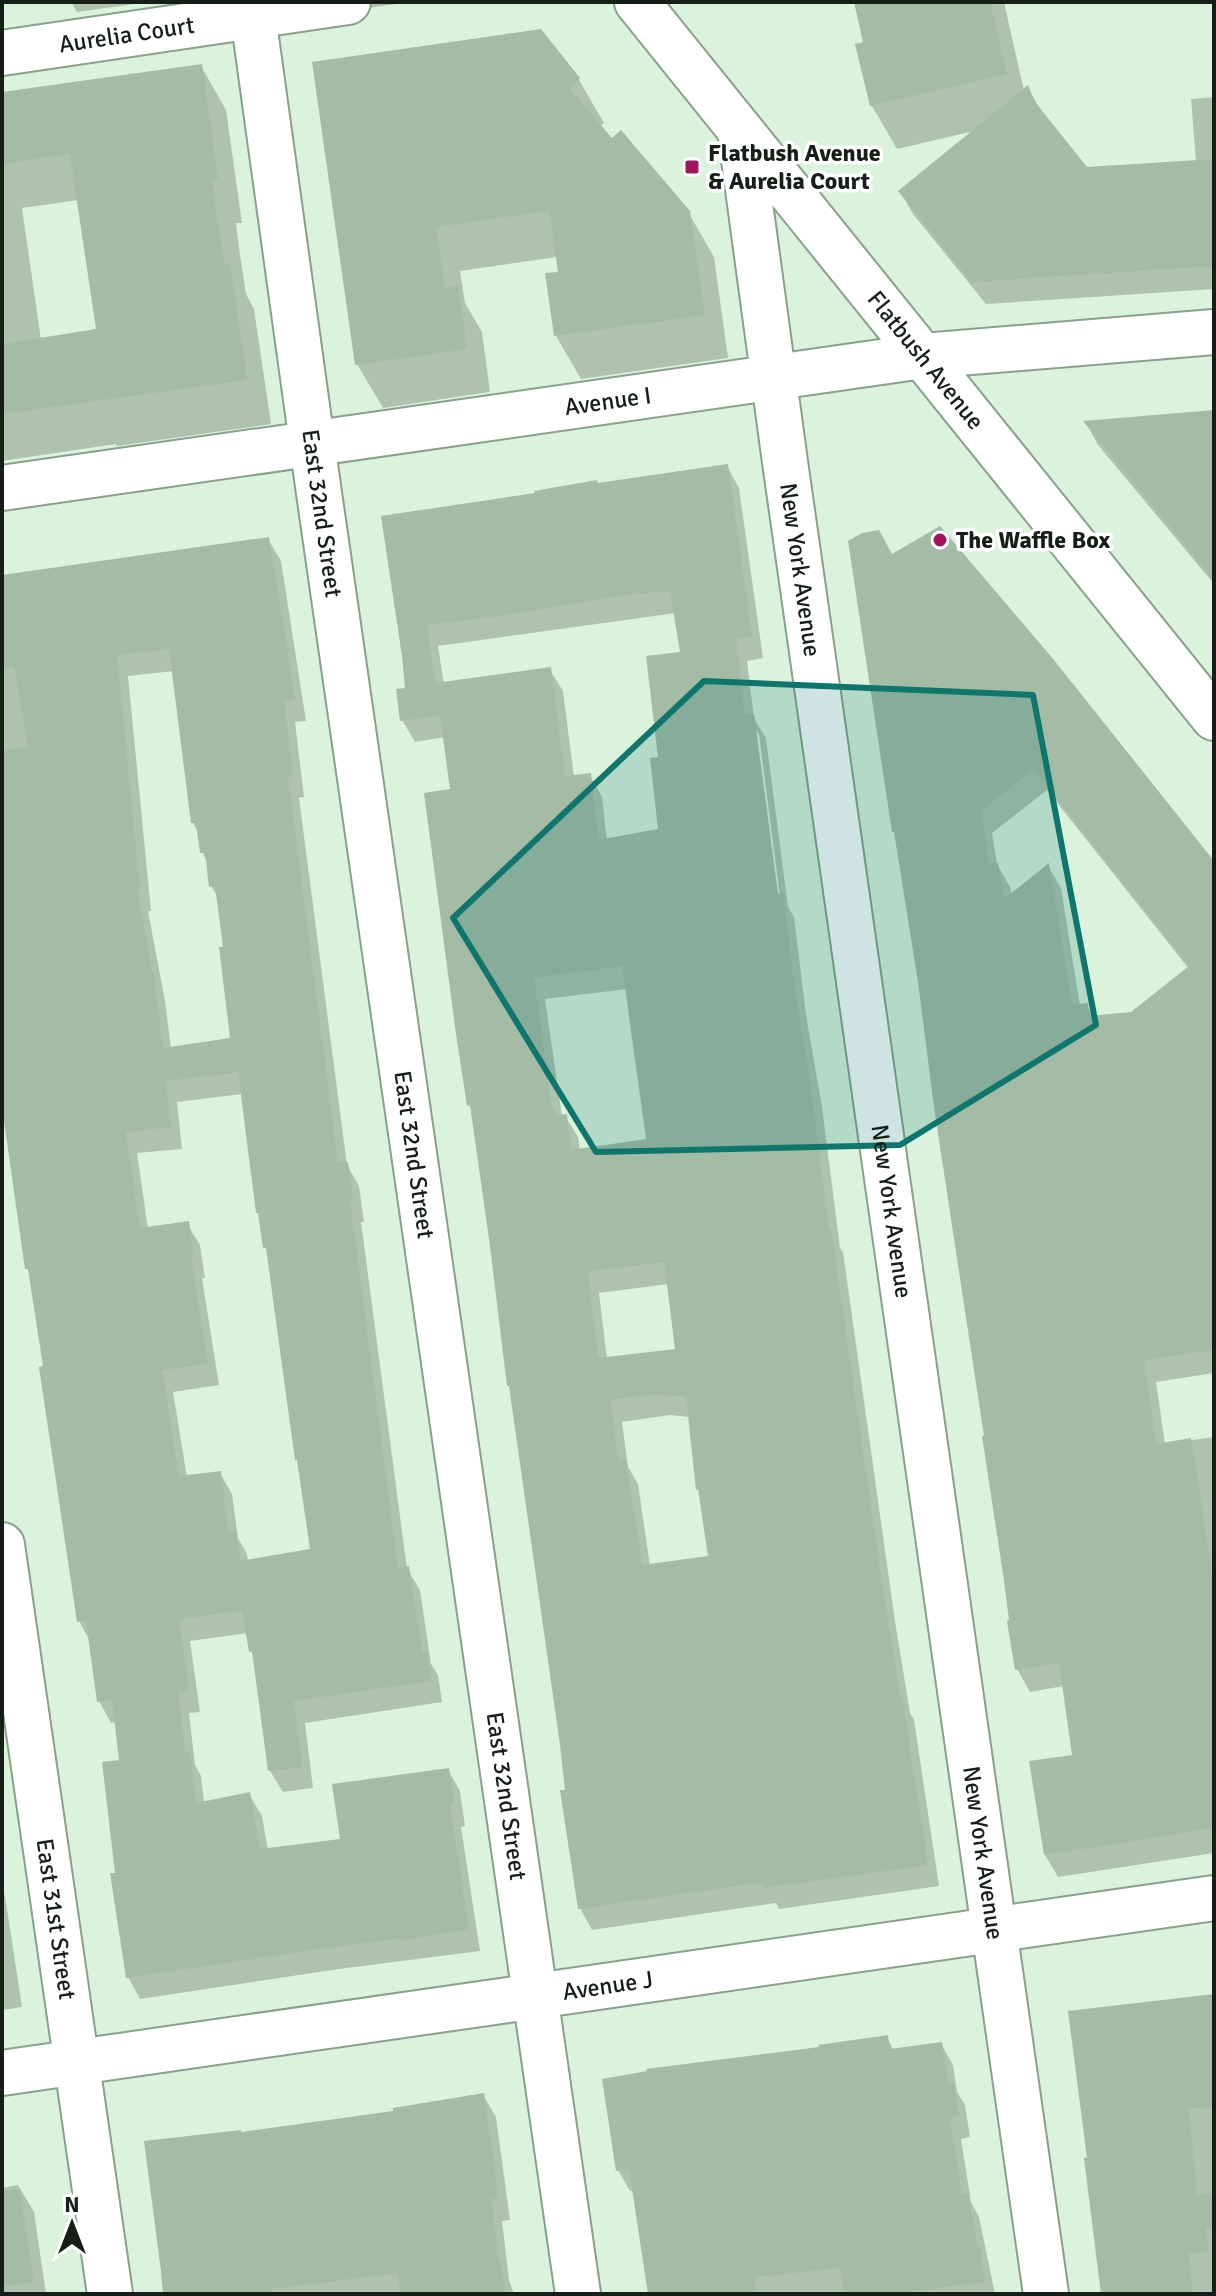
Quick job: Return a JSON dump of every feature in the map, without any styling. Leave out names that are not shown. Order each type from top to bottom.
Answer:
[{"type":"street","name":"Aurelia Court","points":[[2,53],[348,2]]},
{"type":"street","name":"Flatbush Avenue","points":[[637,2],[1214,718]]},
{"type":"street","name":"East 32nd Street","points":[[253,16],[578,2294]]},
{"type":"street","name":"New York Avenue","points":[[740,130],[1046,2294]]},
{"type":"street","name":"Avenue I","points":[[2,488],[923,356],[1214,332]]},
{"type":"street","name":"East 31st Street","points":[[2,1545],[110,2294]]},
{"type":"street","name":"Avenue J","points":[[2,2073],[1214,1898]]},
{"type":"highlighted area","points":[[704,681],[1033,695],[1096,1025],[900,1145],[596,1152],[453,918]]},
{"type":"building","points":[[854,2],[990,2],[1007,74],[870,106],[855,44],[863,42]]},
{"type":"building","points":[[541,29],[580,78],[569,88],[612,138],[621,130],[690,211],[705,315],[554,336],[545,273],[558,272],[549,211],[436,227],[445,288],[458,286],[467,349],[355,365],[312,62]]},
{"type":"building","points":[[202,64],[218,179],[212,180],[215,202],[224,264],[230,263],[247,380],[2,414],[2,344],[96,329],[70,154],[2,164],[2,92]]},
{"type":"building","points":[[1028,85],[1035,102],[1087,167],[1214,159],[1214,266],[971,282],[898,191]]},
{"type":"building","points":[[1214,410],[1214,580],[1083,421]]},
{"type":"building","points":[[728,464],[752,637],[736,639],[745,715],[754,714],[778,894],[783,893],[829,1229],[928,1865],[764,1888],[764,1882],[578,1909],[560,1790],[565,1790],[560,1745],[507,1386],[470,1105],[467,1106],[456,1034],[424,793],[450,789],[440,715],[400,721],[396,689],[405,688],[381,516],[535,493],[597,480],[598,483]],"holes":[[[670,591],[680,652],[646,656],[658,757],[650,758],[658,829],[598,840],[591,773],[565,776],[551,667],[435,683],[427,625],[515,614],[630,594]],[[622,966],[646,1139],[571,1150],[567,1114],[555,1115],[552,1107],[534,978]],[[664,1262],[675,1349],[598,1358],[588,1271]],[[657,1394],[686,1397],[696,1490],[708,1556],[642,1565],[626,1460],[619,1461],[610,1400]]]},
{"type":"building","points":[[940,526],[1054,660],[1214,861],[1214,1350],[1144,1360],[1156,1444],[1191,1438],[1210,1559],[1214,1597],[1214,1828],[1044,1855],[1029,1761],[1072,1755],[1059,1663],[1015,1670],[918,982],[848,541],[862,533],[879,530],[892,554]],"holes":[[[1033,769],[1189,966],[1131,1012],[1089,1016],[1088,1003],[1072,1005],[1049,863],[1004,899],[998,863],[989,864],[981,811]]]},
{"type":"building","points":[[269,537],[295,699],[284,701],[293,776],[288,777],[338,1163],[348,1162],[353,1200],[350,1201],[398,1568],[409,1566],[422,1652],[427,1651],[431,1681],[294,1701],[302,1767],[268,1771],[252,1651],[249,1652],[242,1611],[179,1619],[189,1690],[178,1692],[185,1752],[190,1752],[196,1803],[250,1792],[260,1849],[340,1839],[332,1784],[449,1768],[454,1805],[450,1805],[469,1929],[126,1978],[110,1873],[115,1873],[102,1762],[119,1760],[112,1700],[97,1702],[86,1621],[77,1622],[39,1367],[43,1366],[28,1269],[25,1269],[2,1107],[2,751],[28,747],[14,667],[2,669],[2,575]],"holes":[[[169,649],[191,823],[196,823],[200,853],[205,852],[209,887],[215,886],[230,1038],[163,1048],[154,978],[137,890],[140,890],[117,655]],[[238,1072],[256,1213],[263,1248],[266,1248],[310,1549],[240,1561],[236,1530],[228,1532],[221,1471],[179,1476],[162,1370],[208,1364],[191,1257],[194,1256],[189,1221],[140,1228],[126,1132],[171,1127],[166,1081]]]},
{"type":"building","points":[[1214,1994],[1214,2106],[1189,2109],[1197,2195],[1211,2193],[1214,2214],[1214,2227],[1206,2228],[1209,2251],[1189,2254],[1193,2294],[1101,2294],[1068,2011]]},
{"type":"building","points":[[888,2035],[890,2049],[942,2042],[948,2082],[954,2082],[959,2116],[950,2118],[962,2195],[968,2194],[985,2282],[893,2294],[844,2294],[841,2268],[754,2277],[756,2294],[648,2294],[629,2169],[616,2171],[602,2079],[646,2069]]},
{"type":"building","points":[[484,2093],[499,2198],[491,2199],[506,2294],[400,2294],[397,2273],[271,2289],[272,2294],[164,2294],[144,2141],[241,2132],[393,2111],[393,2108]]},
{"type":"building","points":[[20,2190],[34,2282],[2,2287],[2,2191]]},
{"type":"place","name":"Flatbush Avenue & Aurelia Court","points":[[692,167]]},
{"type":"place","name":"The Waffle Box","points":[[940,540]]}]
